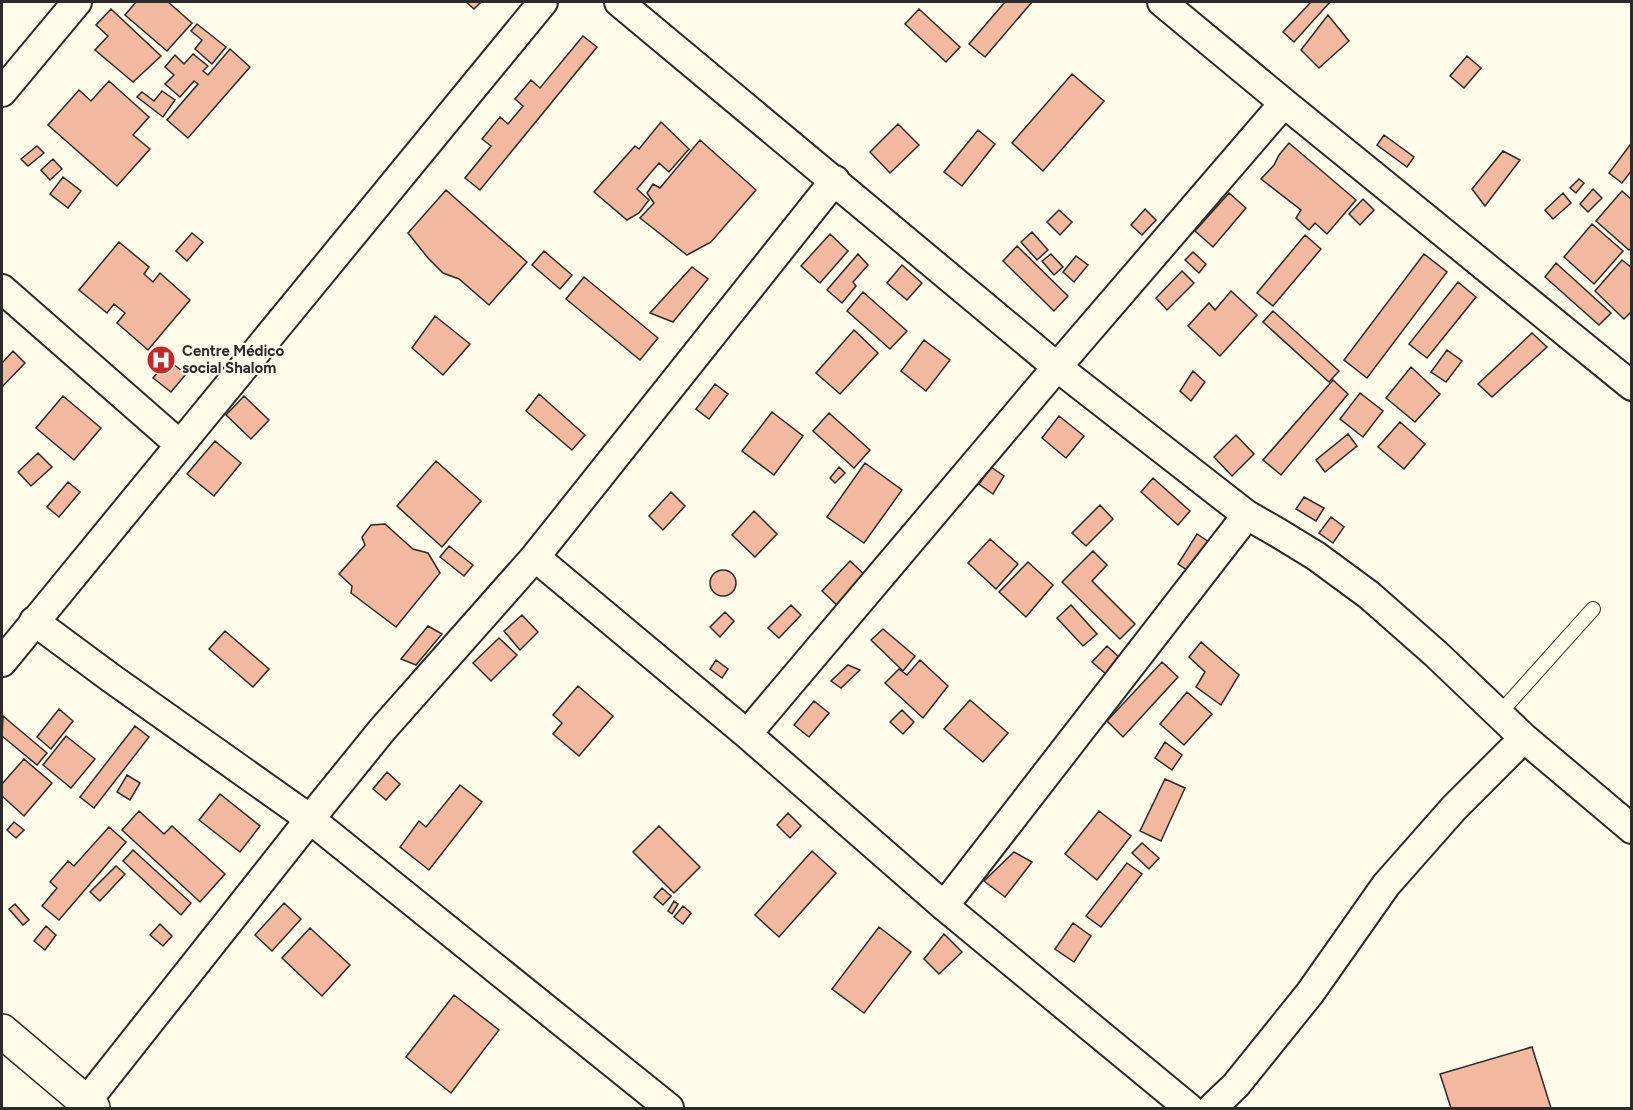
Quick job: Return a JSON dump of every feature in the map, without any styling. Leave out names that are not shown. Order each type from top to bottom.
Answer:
[{"type":"street","points":[[2,92],[76,2]]},
{"type":"street","points":[[5,651],[34,621],[543,2]]},
{"type":"street","points":[[620,2],[1058,367],[1247,515],[1316,556],[1369,595],[1436,654],[1524,738],[1632,828]]},
{"type":"street","points":[[1162,2],[1632,386]]},
{"type":"street","points":[[747,734],[1284,103]]},
{"type":"street","points":[[2,1031],[90,1105],[310,819],[382,730],[535,557],[835,180]]},
{"type":"street","points":[[2,289],[179,444]]},
{"type":"street","points":[[944,906],[1247,515]]},
{"type":"street","points":[[535,557],[747,734],[944,906],[1189,1108]]},
{"type":"street","points":[[34,621],[310,819],[669,1108]]},
{"type":"street","points":[[1212,1108],[1236,1085],[1310,993],[1386,885],[1454,808],[1524,738]]},
{"type":"lane","points":[[1499,714],[1593,609]]},
{"type":"building","points":[[136,2],[168,2],[192,23],[167,51],[125,15]]},
{"type":"building","points":[[466,2],[481,2],[474,9]]},
{"type":"building","points":[[1005,2],[1032,2],[985,57],[969,44]]},
{"type":"building","points":[[1311,2],[1330,2],[1294,42],[1283,32]]},
{"type":"building","points":[[111,9],[161,56],[133,82],[95,50],[108,36],[96,25]]},
{"type":"building","points":[[919,9],[960,47],[946,62],[905,24]]},
{"type":"building","points":[[1328,15],[1349,41],[1319,68],[1301,50]]},
{"type":"building","points":[[197,24],[226,47],[212,64],[195,49],[202,40],[191,31]]},
{"type":"building","points":[[583,36],[597,47],[480,190],[465,178],[491,146],[482,139],[500,117],[508,124],[523,106],[515,99],[531,80],[540,88]]},
{"type":"building","points":[[230,49],[250,67],[188,138],[167,120],[198,84],[194,81],[180,97],[165,84],[174,75],[165,67],[175,55],[184,64],[193,54],[208,66],[203,71],[208,75]]},
{"type":"building","points":[[1467,56],[1481,68],[1464,88],[1450,76]]},
{"type":"building","points":[[1072,74],[1104,101],[1043,171],[1012,143]]},
{"type":"building","points":[[109,81],[149,117],[133,135],[150,149],[117,186],[48,125],[79,90],[91,101]]},
{"type":"building","points":[[162,91],[175,100],[163,117],[137,97],[142,92],[154,101]]},
{"type":"building","points":[[661,122],[689,149],[669,172],[659,163],[637,189],[649,200],[639,213],[627,220],[594,192],[635,146],[639,149]]},
{"type":"building","points":[[898,124],[919,145],[890,173],[870,152]]},
{"type":"building","points":[[978,130],[995,144],[962,186],[944,172]]},
{"type":"building","points":[[1384,135],[1414,157],[1407,167],[1377,145]]},
{"type":"building","points":[[700,140],[756,190],[711,242],[687,255],[640,218],[654,203],[647,193],[653,184],[660,188]]},
{"type":"building","points":[[1289,143],[1356,200],[1327,234],[1315,223],[1309,230],[1296,218],[1301,210],[1261,179]]},
{"type":"building","points":[[1630,145],[1632,147],[1632,170],[1622,183],[1609,173]]},
{"type":"building","points":[[37,146],[44,153],[28,166],[21,159]]},
{"type":"building","points":[[1503,151],[1520,160],[1485,206],[1472,189]]},
{"type":"building","points":[[53,159],[62,169],[50,180],[41,170]]},
{"type":"building","points":[[63,177],[81,191],[68,208],[50,194]]},
{"type":"building","points":[[1579,179],[1584,183],[1576,193],[1570,188]]},
{"type":"building","points":[[1593,189],[1602,198],[1588,212],[1580,204]]},
{"type":"building","points":[[446,190],[527,262],[489,305],[459,279],[443,273],[408,233]]},
{"type":"building","points":[[1622,191],[1632,200],[1632,248],[1629,250],[1596,221]]},
{"type":"building","points":[[1229,193],[1246,208],[1213,247],[1195,231]]},
{"type":"building","points":[[1563,193],[1571,203],[1553,219],[1545,210]]},
{"type":"building","points":[[1363,199],[1374,210],[1360,225],[1349,214]]},
{"type":"building","points":[[1145,209],[1156,220],[1142,235],[1131,225]]},
{"type":"building","points":[[1059,210],[1072,222],[1060,235],[1047,222]]},
{"type":"building","points":[[1592,224],[1623,251],[1594,284],[1564,257]]},
{"type":"building","points":[[1032,232],[1048,250],[1037,260],[1021,242]]},
{"type":"building","points":[[192,233],[203,242],[187,261],[176,251]]},
{"type":"building","points":[[830,234],[848,251],[820,283],[801,266]]},
{"type":"building","points":[[1305,235],[1321,249],[1273,306],[1257,293]]},
{"type":"building","points":[[119,242],[149,267],[144,274],[153,282],[160,273],[190,300],[148,350],[117,323],[125,313],[114,304],[107,313],[79,290]]},
{"type":"building","points":[[1017,246],[1068,296],[1054,311],[1003,261]]},
{"type":"building","points":[[544,251],[572,275],[560,289],[532,265]]},
{"type":"building","points":[[1193,252],[1206,264],[1199,273],[1185,260]]},
{"type":"building","points":[[858,254],[868,265],[853,282],[856,286],[842,303],[827,290]]},
{"type":"building","points":[[1051,254],[1063,267],[1054,275],[1042,261]]},
{"type":"building","points":[[1424,254],[1447,272],[1367,378],[1344,360]]},
{"type":"building","points":[[1076,256],[1088,265],[1074,282],[1063,272]]},
{"type":"building","points":[[1622,260],[1632,268],[1632,311],[1624,319],[1595,291]]},
{"type":"building","points":[[1556,263],[1611,313],[1599,325],[1545,277]]},
{"type":"building","points":[[902,265],[922,283],[907,300],[887,283]]},
{"type":"building","points":[[692,267],[708,279],[673,322],[650,313]]},
{"type":"building","points":[[1182,271],[1194,283],[1167,310],[1156,298]]},
{"type":"building","points":[[584,277],[658,338],[640,360],[566,299]]},
{"type":"building","points":[[1458,282],[1476,297],[1427,358],[1409,344]]},
{"type":"building","points":[[1231,291],[1257,315],[1220,356],[1188,326],[1209,303],[1215,310]]},
{"type":"building","points":[[863,292],[907,331],[890,349],[847,311]]},
{"type":"building","points":[[1273,311],[1339,371],[1329,382],[1263,322]]},
{"type":"building","points":[[435,316],[470,344],[443,375],[412,348]]},
{"type":"building","points":[[854,330],[878,353],[840,394],[816,373]]},
{"type":"building","points":[[1532,333],[1547,347],[1492,397],[1478,384]]},
{"type":"building","points":[[924,340],[950,360],[926,391],[901,371]]},
{"type":"building","points":[[1447,350],[1462,361],[1446,382],[1431,372]]},
{"type":"building","points":[[13,351],[25,363],[2,387],[2,363]]},
{"type":"building","points":[[168,360],[186,374],[171,392],[153,378]]},
{"type":"building","points":[[1411,367],[1440,394],[1415,422],[1386,398]]},
{"type":"building","points":[[1193,371],[1205,382],[1191,401],[1180,391]]},
{"type":"building","points":[[1333,380],[1348,394],[1281,475],[1263,460]]},
{"type":"building","points":[[715,384],[728,394],[709,419],[696,409]]},
{"type":"building","points":[[1360,393],[1383,411],[1363,437],[1340,419]]},
{"type":"building","points":[[539,394],[585,435],[572,450],[526,411]]},
{"type":"building","points":[[63,396],[101,428],[74,460],[36,428]]},
{"type":"building","points":[[244,396],[269,420],[251,439],[226,415]]},
{"type":"building","points":[[772,412],[803,436],[774,475],[742,451]]},
{"type":"building","points":[[829,413],[870,450],[854,468],[813,431]]},
{"type":"building","points":[[1059,416],[1084,436],[1066,458],[1042,438]]},
{"type":"building","points":[[1400,422],[1425,444],[1404,469],[1378,447]]},
{"type":"building","points":[[1348,434],[1357,446],[1325,472],[1316,460]]},
{"type":"building","points":[[1236,435],[1254,454],[1232,476],[1214,457]]},
{"type":"building","points":[[215,441],[241,463],[214,496],[187,474]]},
{"type":"building","points":[[38,453],[52,467],[31,486],[18,472]]},
{"type":"building","points":[[436,461],[481,501],[442,547],[397,506]]},
{"type":"building","points":[[865,463],[902,490],[864,543],[827,517]]},
{"type":"building","points":[[839,467],[845,473],[835,483],[830,478]]},
{"type":"building","points":[[991,467],[1004,476],[993,494],[979,484]]},
{"type":"building","points":[[1153,478],[1190,511],[1178,525],[1141,492]]},
{"type":"building","points":[[68,482],[80,492],[59,517],[47,507]]},
{"type":"building","points":[[671,492],[685,506],[663,530],[649,516]]},
{"type":"building","points":[[1304,497],[1324,508],[1316,521],[1296,509]]},
{"type":"building","points":[[1100,505],[1113,519],[1086,546],[1072,533]]},
{"type":"building","points":[[754,511],[777,534],[755,557],[732,535]]},
{"type":"building","points":[[1331,517],[1344,527],[1333,543],[1319,533]]},
{"type":"building","points":[[385,524],[413,549],[428,553],[440,573],[396,627],[351,593],[352,586],[339,574],[365,545],[362,537],[371,525]]},
{"type":"building","points":[[1197,534],[1212,544],[1193,574],[1178,564]]},
{"type":"building","points":[[990,539],[1018,564],[996,589],[968,563]]},
{"type":"building","points":[[449,546],[473,565],[464,576],[440,557]]},
{"type":"building","points":[[1093,551],[1107,565],[1092,581],[1135,624],[1120,639],[1062,582]]},
{"type":"building","points":[[850,561],[866,576],[838,606],[822,591]]},
{"type":"building","points":[[1028,562],[1053,585],[1026,617],[999,592]]},
{"type":"building","points":[[723,570],[732,574],[736,583],[732,592],[723,596],[714,592],[710,583],[714,574]]},
{"type":"building","points":[[791,605],[801,615],[779,638],[768,628]]},
{"type":"building","points":[[1071,605],[1097,634],[1083,646],[1057,618]]},
{"type":"building","points":[[725,612],[734,621],[720,637],[710,627]]},
{"type":"building","points":[[522,615],[538,632],[520,650],[504,631]]},
{"type":"building","points":[[428,626],[442,634],[416,665],[401,659]]},
{"type":"building","points":[[883,629],[915,656],[903,671],[871,640]]},
{"type":"building","points":[[225,631],[269,669],[253,687],[209,649]]},
{"type":"building","points":[[499,638],[517,655],[491,681],[473,663]]},
{"type":"building","points":[[1201,642],[1239,675],[1221,705],[1196,687],[1205,672],[1189,657]]},
{"type":"building","points":[[1107,646],[1121,659],[1107,675],[1092,662]]},
{"type":"building","points":[[716,660],[728,669],[722,678],[710,669]]},
{"type":"building","points":[[920,660],[948,686],[923,718],[885,683],[899,669],[907,675]]},
{"type":"building","points":[[1162,662],[1178,677],[1123,737],[1107,721]]},
{"type":"building","points":[[848,665],[860,670],[841,688],[831,681]]},
{"type":"building","points":[[578,686],[613,716],[579,756],[553,734],[562,723],[553,715]]},
{"type":"building","points":[[1187,692],[1212,714],[1184,745],[1160,724]]},
{"type":"building","points":[[970,700],[1008,733],[983,762],[944,729]]},
{"type":"building","points":[[814,701],[829,713],[809,737],[794,725]]},
{"type":"building","points":[[59,709],[73,721],[51,749],[37,737]]},
{"type":"building","points":[[902,710],[914,722],[903,734],[890,722]]},
{"type":"building","points":[[3,716],[47,753],[37,765],[2,736]]},
{"type":"building","points":[[135,726],[149,737],[94,808],[80,797]]},
{"type":"building","points":[[66,736],[95,759],[71,788],[43,765]]},
{"type":"building","points":[[1165,742],[1182,755],[1172,770],[1155,758]]},
{"type":"building","points":[[24,759],[52,783],[24,816],[2,796],[2,784]]},
{"type":"building","points":[[387,772],[400,784],[386,800],[373,789]]},
{"type":"building","points":[[127,775],[140,783],[130,800],[117,792]]},
{"type":"building","points":[[1165,779],[1185,788],[1161,841],[1140,831]]},
{"type":"building","points":[[460,785],[482,802],[429,870],[400,847],[419,821],[426,827]]},
{"type":"building","points":[[220,794],[260,826],[240,852],[199,820]]},
{"type":"building","points":[[139,811],[164,834],[172,826],[225,874],[200,902],[122,830]]},
{"type":"building","points":[[1099,811],[1131,836],[1097,880],[1065,854]]},
{"type":"building","points":[[788,813],[801,826],[790,838],[777,825]]},
{"type":"building","points":[[14,822],[24,830],[16,838],[7,830]]},
{"type":"building","points":[[659,826],[700,867],[674,893],[633,852]]},
{"type":"building","points":[[109,827],[126,842],[59,920],[42,906],[57,888],[50,882],[68,861],[74,866]]},
{"type":"building","points":[[1142,843],[1159,858],[1149,869],[1132,853]]},
{"type":"building","points":[[133,850],[191,903],[181,915],[123,861]]},
{"type":"building","points":[[812,851],[836,873],[779,937],[755,915]]},
{"type":"building","points":[[1014,852],[1032,862],[1005,897],[984,881]]},
{"type":"building","points":[[1127,863],[1142,874],[1101,927],[1086,916]]},
{"type":"building","points":[[116,866],[125,874],[100,901],[90,892]]},
{"type":"building","points":[[662,888],[671,896],[663,905],[654,897]]},
{"type":"building","points":[[674,901],[678,904],[672,914],[668,911]]},
{"type":"building","points":[[284,903],[301,919],[272,951],[255,935]]},
{"type":"building","points":[[15,904],[29,920],[23,925],[9,909]]},
{"type":"building","points":[[683,906],[691,913],[683,924],[674,917]]},
{"type":"building","points":[[1073,923],[1091,936],[1074,962],[1055,949]]},
{"type":"building","points":[[160,924],[172,936],[163,946],[150,935]]},
{"type":"building","points":[[46,926],[56,935],[45,950],[34,941]]},
{"type":"building","points":[[879,927],[911,952],[864,1013],[832,989]]},
{"type":"building","points":[[310,928],[350,965],[322,996],[282,958]]},
{"type":"building","points":[[944,934],[962,952],[939,974],[924,959]]},
{"type":"building","points":[[454,995],[499,1030],[451,1093],[406,1057]]},
{"type":"building","points":[[1532,1047],[1551,1108],[1451,1108],[1440,1074]]},
{"type":"place","name":"Centre Médico social Shalom","points":[[161,360]]}]
